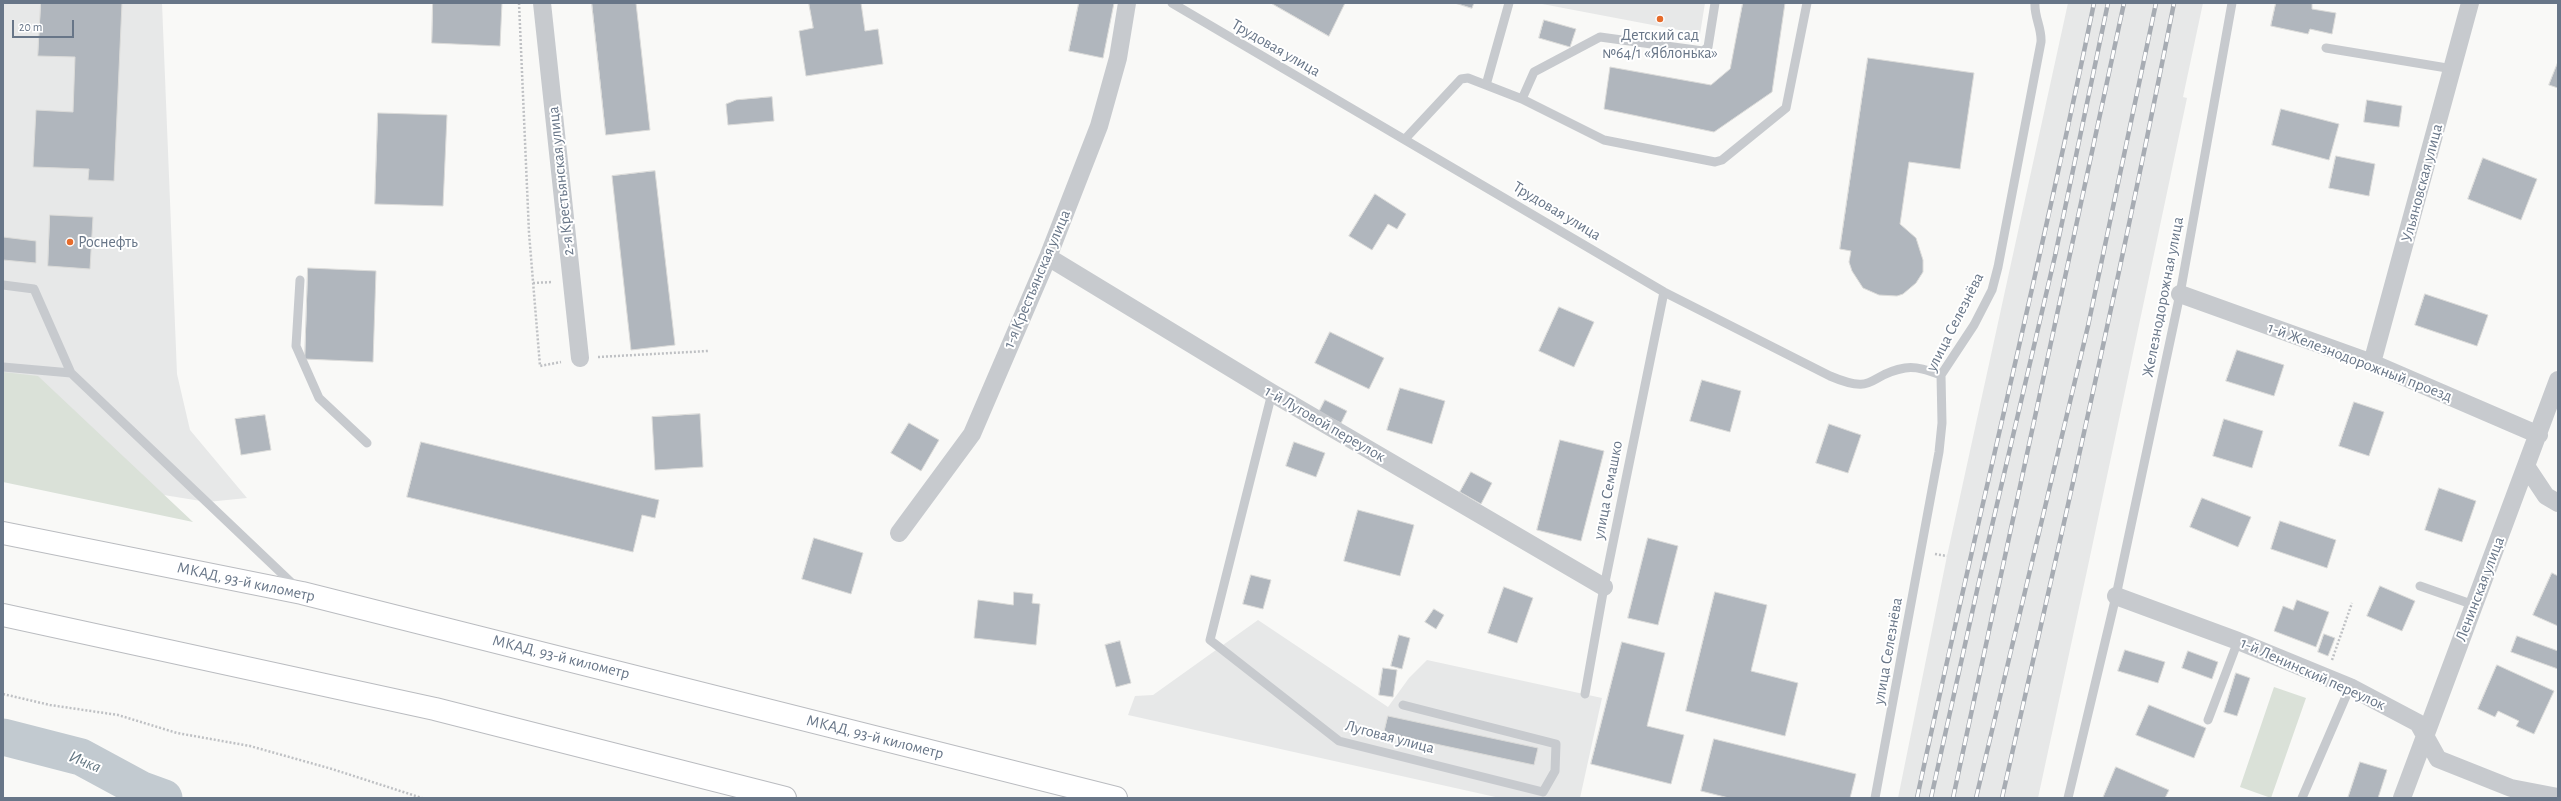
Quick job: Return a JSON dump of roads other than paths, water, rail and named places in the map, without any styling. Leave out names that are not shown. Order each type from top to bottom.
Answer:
[{"type":"highway","name":"МКАД, 93-й километр","points":[[3,533],[302,593],[1116,798]]},
{"type":"highway","points":[[3,615],[435,709],[785,798]]},
{"type":"street","name":"2-я Крестьянская улица","points":[[542,3],[580,358]]},
{"type":"street","name":"1-я Крестьянская улица","points":[[899,533],[972,434],[1048,257],[1099,126],[1118,58],[1126,3]]},
{"type":"street","name":"Ульяновская улица","points":[[2372,363],[2470,3]]},
{"type":"street","name":"1-й Луговой переулок","points":[[1048,257],[1272,393],[1604,587]]},
{"type":"street","name":"1-й Железнодорожный проезд","points":[[2180,294],[2372,363],[2539,434]]},
{"type":"street","name":"Ленинская улица","points":[[2402,798],[2558,380]]},
{"type":"street","points":[[2526,466],[2546,496],[2558,503]]},
{"type":"street","name":"1-й Ленинский переулок","points":[[2116,596],[2238,641],[2350,687],[2418,723],[2438,759],[2511,788],[2558,797]]},
{"type":"lane","name":"Трудовая улица","points":[[1172,3],[1211,28],[1405,139],[1664,292],[1818,371],[1854,386],[1871,383],[1905,368],[1920,369],[1941,375]]},
{"type":"lane","points":[[1486,85],[1509,3]]},
{"type":"lane","points":[[1522,99],[1534,72],[1600,37],[1703,51],[1708,46],[1715,3]]},
{"type":"lane","points":[[1405,139],[1461,79],[1468,78],[1522,99],[1604,140],[1708,162],[1722,160],[1786,108],[1806,3]]},
{"type":"lane","name":"улица Селезнёва","points":[[1875,798],[1939,452],[1942,423],[1941,375],[1974,325],[1992,290],[1998,268],[2041,42],[2042,32],[2034,11],[2035,3]]},
{"type":"lane","name":"Железнодорожная улица","points":[[2068,798],[2116,596],[2180,294],[2232,3]]},
{"type":"lane","points":[[2326,48],[2453,69]]},
{"type":"lane","points":[[300,280],[296,346],[319,398],[368,443]]},
{"type":"lane","points":[[3,285],[34,289],[71,372],[302,593]]},
{"type":"lane","name":"улица Семашко","points":[[1585,694],[1604,587],[1664,292]]},
{"type":"lane","points":[[3,366],[71,372]]},
{"type":"lane","name":"Луговая улица","points":[[1272,393],[1210,640],[1339,741],[1543,792],[1555,771],[1556,744],[1403,705]]},
{"type":"lane","points":[[2420,586],[2474,605]]},
{"type":"lane","points":[[2208,720],[2238,641]]},
{"type":"lane","points":[[2302,798],[2350,687]]},
{"type":"waterway","name":"Ичка","points":[[3,737],[81,757],[142,790],[164,798]]},
{"type":"railway","points":[[1917,798],[2052,202],[2094,3]]},
{"type":"railway","points":[[1931,798],[1980,577],[2055,256],[2108,3]]},
{"type":"railway","points":[[1953,798],[2124,3]]},
{"type":"railway","points":[[1976,798],[2088,326],[2156,3]]},
{"type":"railway","points":[[2002,798],[2113,302],[2174,3]]},
{"type":"place","name":"Детский сад №64/1 «Яблонька»","points":[[1660,19]]},
{"type":"place","name":"Роснефть","points":[[70,242]]}]
